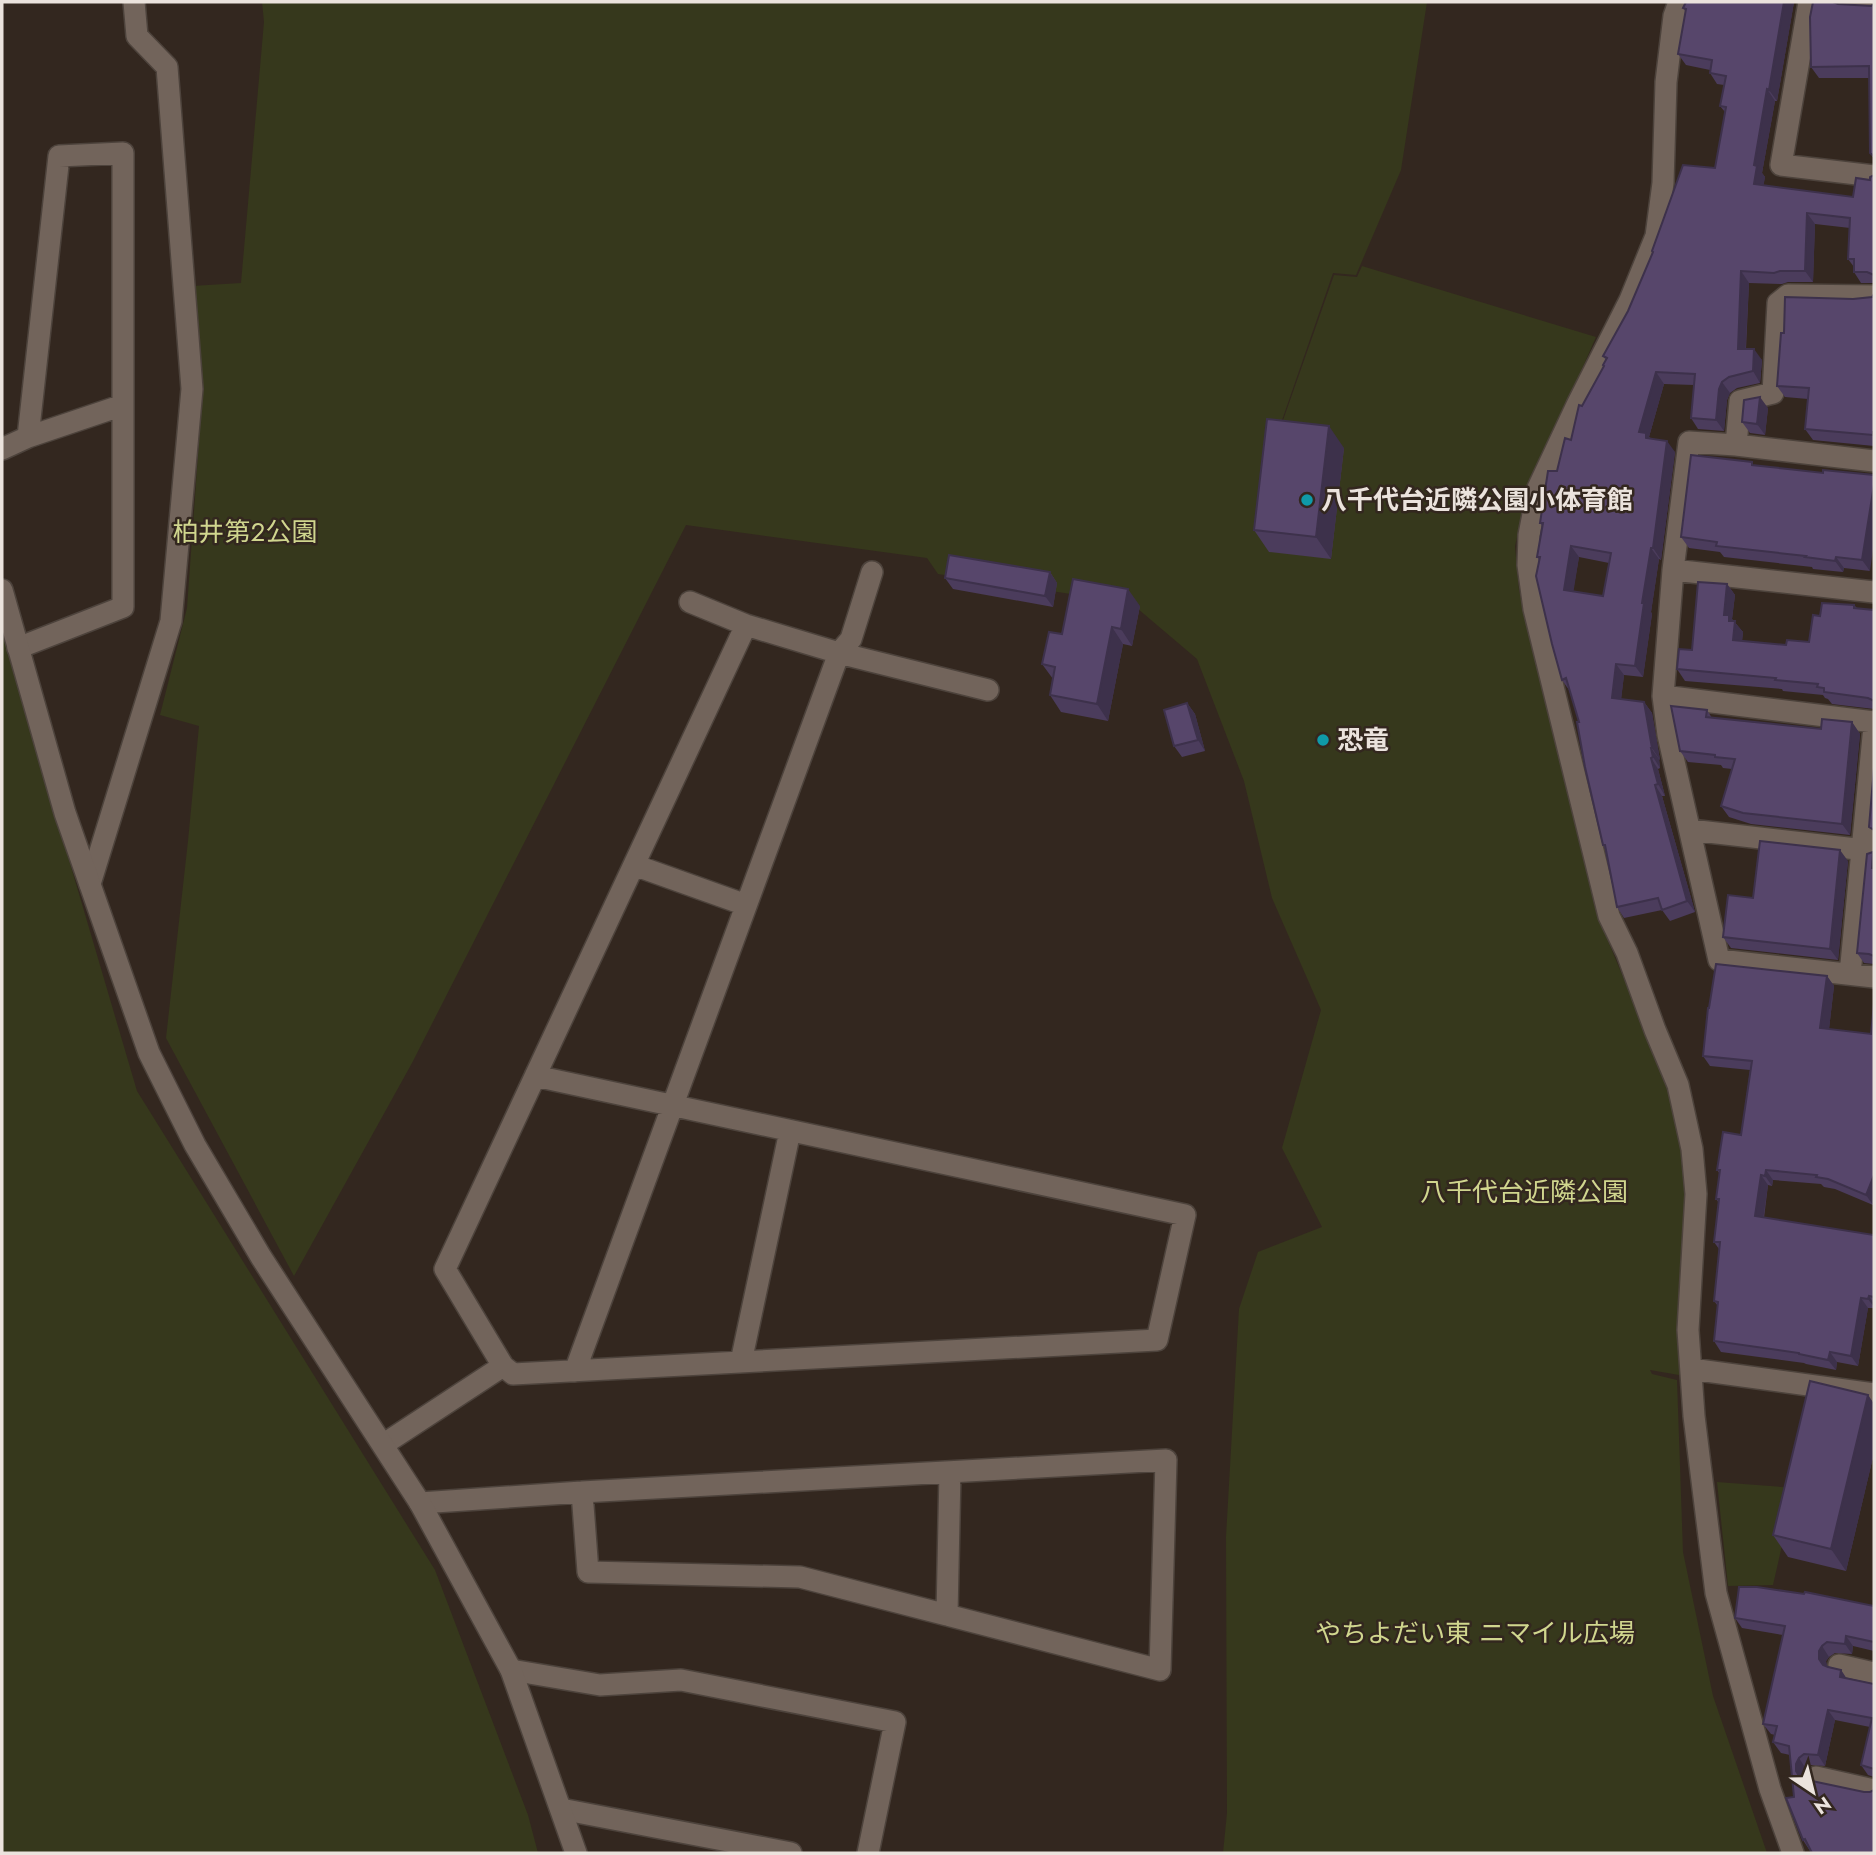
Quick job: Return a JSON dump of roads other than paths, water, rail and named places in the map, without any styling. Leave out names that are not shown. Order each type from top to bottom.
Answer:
[{"type":"street","points":[[90,884],[171,621],[192,389],[167,67],[137,36],[134,2]]},
{"type":"street","points":[[1679,2],[1674,16],[1667,82],[1663,183],[1656,236],[1630,300],[1538,488],[1528,535],[1528,565],[1534,609],[1609,916],[1678,1085],[1692,1149],[1696,1194],[1688,1329],[1694,1416],[1716,1593],[1770,1789],[1793,1853]]},
{"type":"street","points":[[1809,2],[1781,165],[1874,176]]},
{"type":"street","points":[[1847,2],[1874,5]]},
{"type":"street","points":[[18,648],[122,607],[122,153],[59,156],[28,438]]},
{"type":"street","points":[[1736,445],[1740,401],[1773,393],[1777,303],[1788,295],[1874,296]]},
{"type":"street","points":[[2,449],[123,405]]},
{"type":"street","points":[[1874,461],[1689,442],[1673,569],[1663,696],[1668,734],[1719,960],[1874,977]]},
{"type":"street","points":[[1673,569],[1874,592]]},
{"type":"street","points":[[575,1371],[839,653],[851,639],[872,572]]},
{"type":"street","points":[[2,590],[65,813],[149,1053],[195,1145],[261,1258],[420,1503],[511,1670],[576,1853]]},
{"type":"street","points":[[690,601],[746,625],[839,653],[988,690]]},
{"type":"street","points":[[535,1076],[1185,1215],[1157,1340],[513,1374],[503,1366],[444,1269],[746,625]]},
{"type":"street","points":[[1663,696],[1874,724],[1869,850],[1850,974]]},
{"type":"street","points":[[1690,830],[1869,850]]},
{"type":"street","points":[[634,865],[746,905]]},
{"type":"street","points":[[741,1362],[790,1131]]},
{"type":"street","points":[[384,1444],[503,1366]]},
{"type":"street","points":[[1691,1369],[1874,1394]]},
{"type":"street","points":[[420,1503],[582,1492],[1166,1460],[1160,1670],[800,1577],[588,1572],[582,1492]]},
{"type":"street","points":[[947,1615],[950,1472]]},
{"type":"street","points":[[1839,1665],[1874,1673]]},
{"type":"street","points":[[511,1670],[600,1685],[681,1680],[895,1722],[868,1853]]},
{"type":"street","points":[[1816,1777],[1874,1790]]},
{"type":"street","points":[[561,1809],[791,1853]]},
{"type":"place","name":"八千代台近隣公園小体育館","points":[[1307,500]]},
{"type":"place","name":"恐竜","points":[[1323,740]]},
{"type":"park label","name":"柏井第2公園","points":[[245,532]]},
{"type":"park label","name":"八千代台近隣公園","points":[[1524,1192]]},
{"type":"park label","name":"やちよだい東 ニマイル広場","points":[[1475,1633]]}]
